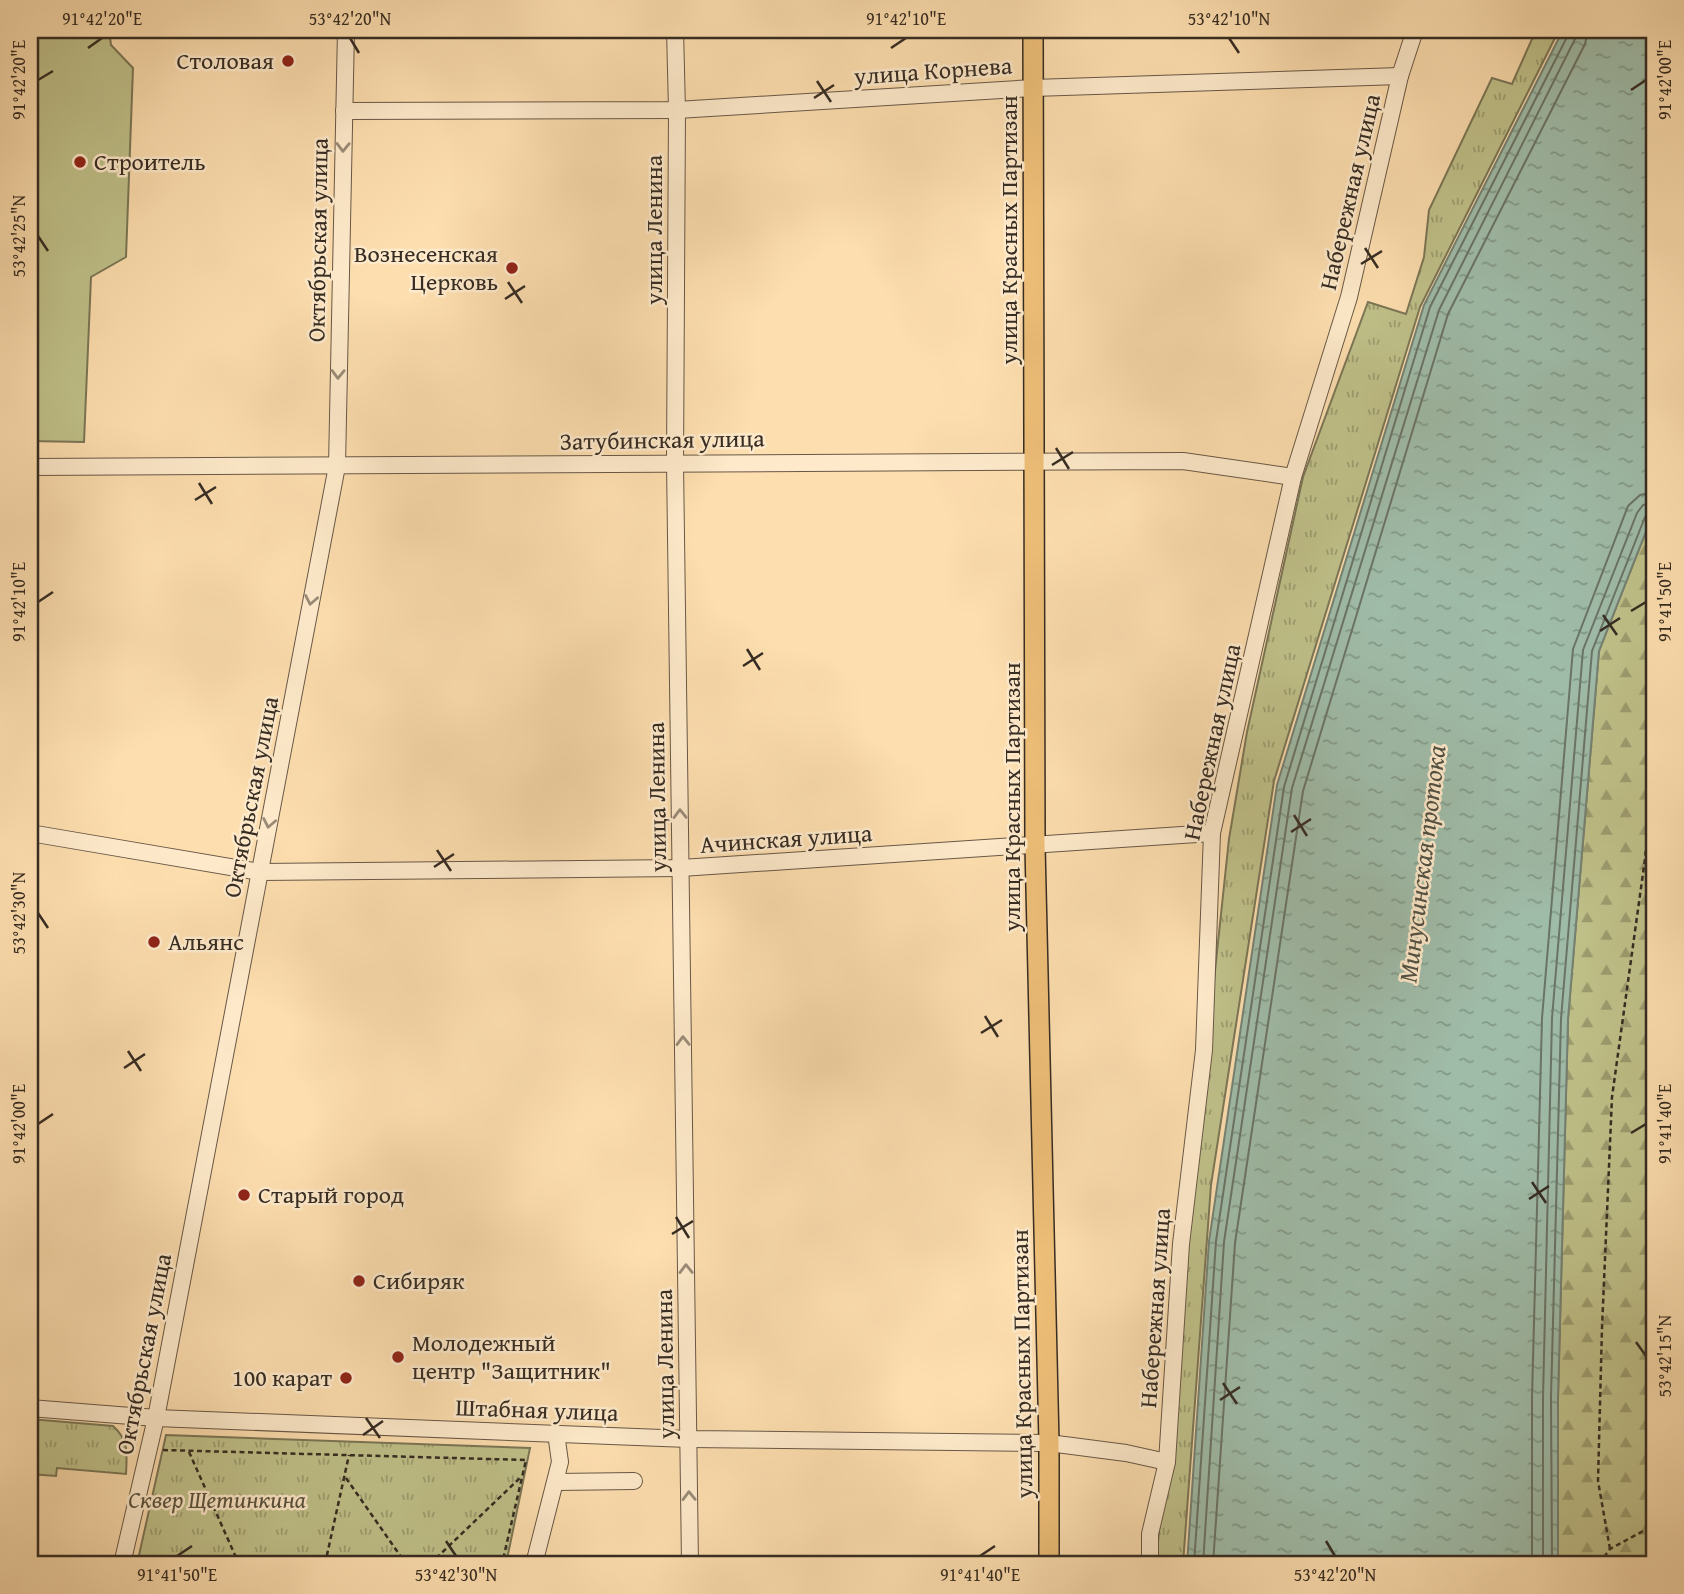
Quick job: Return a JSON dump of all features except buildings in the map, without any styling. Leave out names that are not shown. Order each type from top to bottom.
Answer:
[{"type":"main road","name":"улица Красных Партизан","points":[[1033,30],[1035,846],[1049,1443],[1049,1564]]},
{"type":"street","name":"Октябрьская улица","points":[[122,1564],[156,1419],[337,467],[345,30]]},
{"type":"street","name":"улица Ленина","points":[[676,30],[675,463],[690,1564]]},
{"type":"street","name":"Набережная улица","points":[[1150,1564],[1150,1534],[1167,1462],[1181,1244],[1204,1050],[1212,833],[1293,477],[1349,297],[1400,76],[1415,30]]},
{"type":"street","name":"улица Корнева","points":[[344,111],[677,110],[1033,88],[1400,76]]},
{"type":"street","name":"Затубинская улица","points":[[30,467],[1183,461],[1293,477]]},
{"type":"street","name":"Ачинская улица","points":[[30,833],[260,872],[681,868],[1212,833]]},
{"type":"street","name":"Штабная улица","points":[[30,1408],[156,1419],[688,1439],[1049,1443],[1126,1453],[1167,1462]]},
{"type":"street","points":[[534,1564],[560,1462],[556,1433]]},
{"type":"street","points":[[556,1482],[634,1481]]},
{"type":"path","points":[[1610,1549],[1598,1481],[1612,1097],[1645,859],[1654,764]]},
{"type":"path","points":[[149,1450],[526,1460],[502,1564]]},
{"type":"path","points":[[189,1451],[239,1564]]},
{"type":"path","points":[[325,1564],[349,1454]]},
{"type":"path","points":[[430,1564],[522,1475]]},
{"type":"path","points":[[345,1477],[406,1564]]},
{"type":"path","points":[[1599,1564],[1610,1549],[1645,1530],[1654,1529]]},
{"type":"green space","name":"Строитель","points":[[30,30],[109,30],[111,45],[133,68],[126,257],[91,277],[84,442],[30,441]]},
{"type":"green space","points":[[1536,30],[1559,30],[1420,307],[1274,781],[1211,1185],[1183,1564],[1156,1564],[1183,1271],[1229,839],[1247,732],[1303,477],[1368,302],[1406,314],[1424,257],[1429,210],[1492,78],[1512,84]]},
{"type":"green space","points":[[1654,511],[1654,1564],[1558,1564],[1558,1398],[1568,1019],[1599,651]]},
{"type":"green space","points":[[30,1419],[113,1426],[124,1442],[127,1454],[126,1474],[57,1468],[56,1476],[30,1474]]},
{"type":"green space","name":"Сквер Щетинкина","points":[[166,1435],[530,1448],[506,1564],[137,1564]]},
{"type":"water","name":"Минусинская протока","points":[[1563,30],[1654,30],[1654,511],[1599,651],[1568,1019],[1558,1398],[1558,1564],[1187,1564],[1209,1241],[1277,785],[1424,305]]},
{"type":"place","name":"Столовая","points":[[288,61]]},
{"type":"place","name":"Строитель","points":[[80,162]]},
{"type":"place","name":"Вознесенская Церковь","points":[[512,268]]},
{"type":"place","name":"Альянс","points":[[154,942]]},
{"type":"place","name":"Старый город","points":[[244,1195]]},
{"type":"place","name":"Сибиряк","points":[[359,1281]]},
{"type":"place","name":"Молодежный центр \"Защитник\"","points":[[398,1357]]},
{"type":"place","name":"100 карат","points":[[346,1378]]}]
